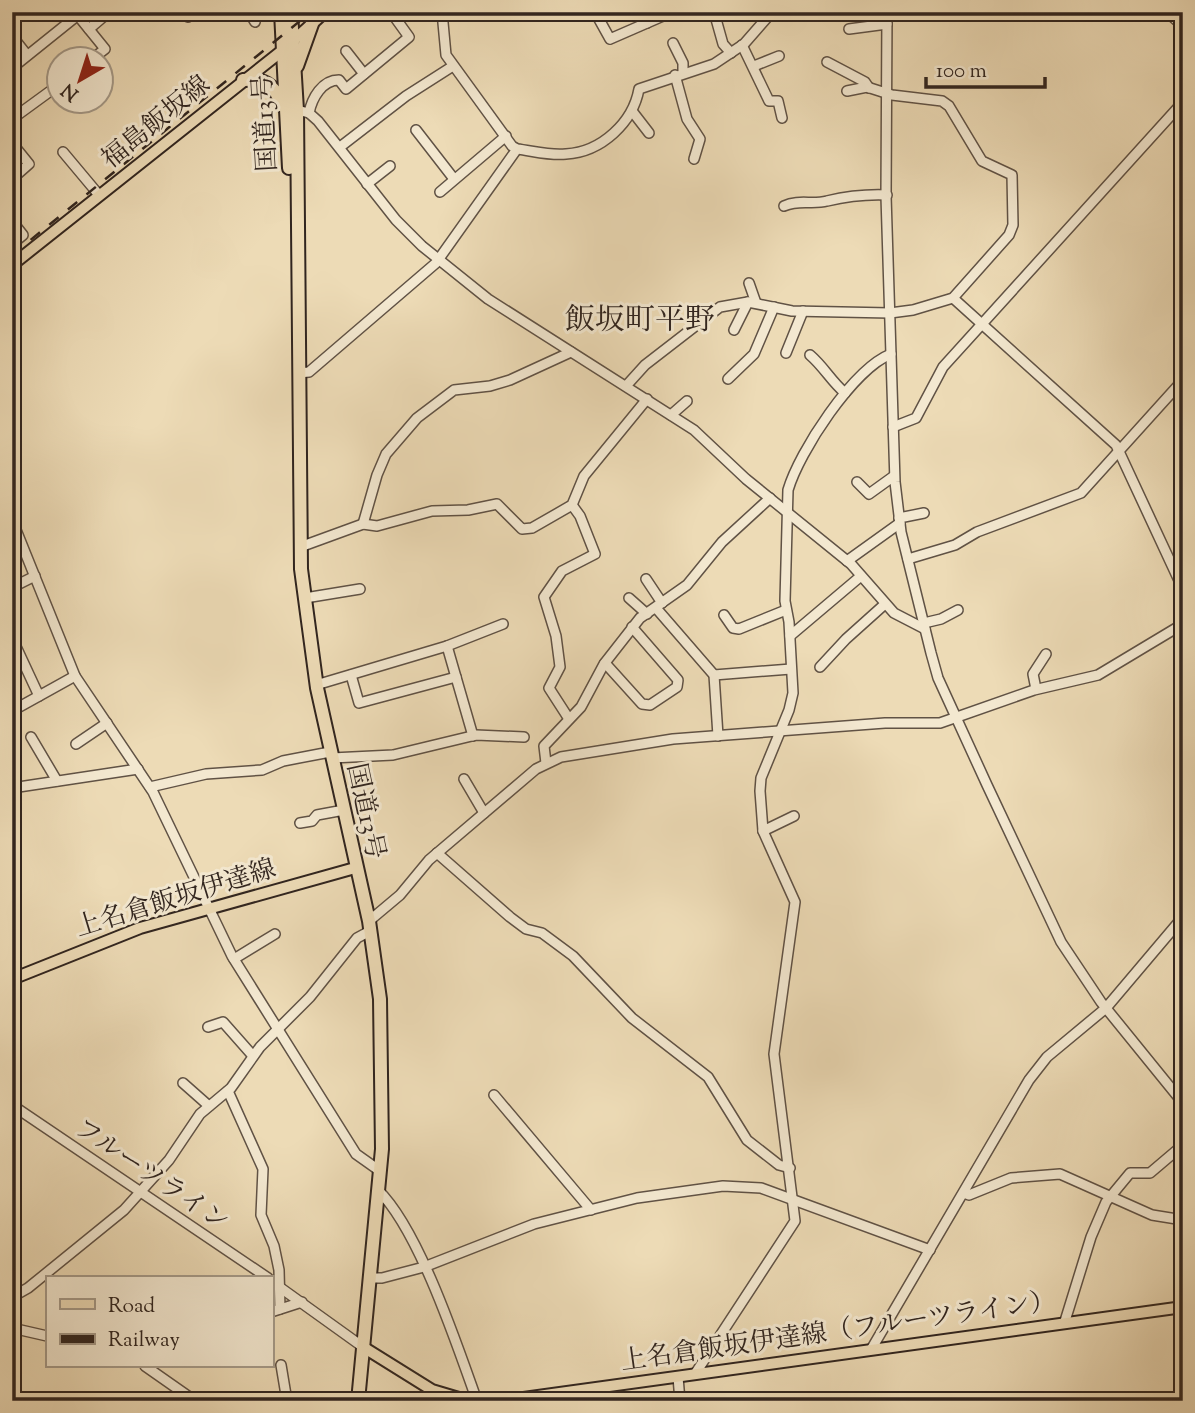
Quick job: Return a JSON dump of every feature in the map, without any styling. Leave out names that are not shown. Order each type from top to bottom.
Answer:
[{"type":"highway","name":"国道13号","points":[[281,12],[303,111],[296,231],[300,547],[304,598],[316,685],[369,926],[380,999],[380,1171],[358,1401]]},
{"type":"highway","name":"国道13号","points":[[291,12],[288,46],[289,175],[296,231]]},
{"type":"highway","points":[[294,74],[312,24]]},
{"type":"highway","points":[[243,80],[261,80],[277,93],[289,175]]},
{"type":"main road","name":"福島飯坂線","points":[[12,265],[288,46],[325,12]]},
{"type":"main road","name":"上名倉飯坂伊達線","points":[[12,979],[140,928],[355,868]]},
{"type":"main road","name":"上名倉飯坂伊達線（フルーツライン）","points":[[501,1401],[1065,1321],[1183,1307]]},
{"type":"main road","points":[[363,1346],[425,1386],[469,1401]]},
{"type":"street","points":[[89,29],[109,12]]},
{"type":"street","points":[[184,12],[188,17],[194,12]]},
{"type":"street","points":[[249,12],[255,22]]},
{"type":"street","points":[[391,12],[409,37],[346,89],[339,80],[334,80],[312,97],[303,111],[340,147],[396,220],[439,260],[488,299],[647,399],[711,443],[746,479],[847,561],[894,613],[924,626],[958,610]]},
{"type":"street","points":[[442,12],[446,55],[517,149],[576,153],[620,129],[632,111],[639,89],[714,64],[742,45],[768,14]]},
{"type":"street","points":[[595,12],[610,39],[671,12]]},
{"type":"street","points":[[642,12],[647,23]]},
{"type":"street","points":[[714,12],[723,44],[731,52]]},
{"type":"street","points":[[887,12],[887,195],[894,476],[899,520],[924,626],[939,678],[1061,942],[1106,1008],[1183,1102]]},
{"type":"street","points":[[1167,12],[1183,26]]},
{"type":"street","points":[[12,68],[77,14],[102,46]]},
{"type":"street","points":[[849,29],[887,24]]},
{"type":"street","points":[[12,36],[27,55]]},
{"type":"street","points":[[673,43],[683,62],[679,74],[687,118],[700,139],[694,159]]},
{"type":"street","points":[[742,45],[769,101],[778,101],[780,104],[782,118]]},
{"type":"street","points":[[346,51],[364,74]]},
{"type":"street","points":[[754,66],[779,57]]},
{"type":"street","points":[[827,62],[865,82],[869,88]]},
{"type":"street","points":[[340,147],[406,96],[453,66]]},
{"type":"street","points":[[626,386],[645,365],[713,311],[730,303],[752,303],[803,311],[890,313],[953,298],[1009,235],[1013,225],[1012,175],[982,162],[956,113],[942,101],[869,88],[847,90]]},
{"type":"street","points":[[12,119],[46,94]]},
{"type":"street","points":[[893,427],[911,421],[922,411],[943,367],[1183,102]]},
{"type":"street","points":[[632,111],[649,133]]},
{"type":"street","points":[[416,130],[454,179]]},
{"type":"street","points":[[440,192],[506,136]]},
{"type":"street","points":[[12,143],[29,164],[12,179]]},
{"type":"street","points":[[299,373],[309,372],[439,260],[517,149]]},
{"type":"street","points":[[63,152],[99,195]]},
{"type":"street","points":[[367,184],[390,166]]},
{"type":"street","points":[[784,206],[799,201],[827,201],[860,194],[887,195]]},
{"type":"street","points":[[12,221],[23,235],[12,244]]},
{"type":"street","points":[[734,330],[752,303],[749,283]]},
{"type":"street","points":[[953,298],[1119,450],[1183,589]]},
{"type":"street","points":[[728,379],[754,354],[774,307]]},
{"type":"street","points":[[786,353],[803,311]]},
{"type":"street","points":[[363,524],[386,454],[417,418],[454,390],[486,387],[510,380],[571,352]]},
{"type":"street","points":[[695,1374],[795,1221],[774,1054],[795,902],[762,831],[761,778],[793,693],[786,610],[786,510],[792,474],[845,393],[891,354]]},
{"type":"street","points":[[810,355],[826,369],[829,379],[845,393]]},
{"type":"street","points":[[908,559],[955,545],[977,531],[1081,493],[1183,380]]},
{"type":"street","points":[[300,547],[363,524],[384,526],[432,510],[468,510],[497,504],[526,530],[572,505],[584,476],[647,399]]},
{"type":"street","points":[[671,415],[687,401]]},
{"type":"street","points":[[857,482],[869,494],[894,476]]},
{"type":"street","points":[[546,763],[544,746],[586,701],[605,663],[632,627],[699,573],[722,542],[770,498]]},
{"type":"street","points":[[569,719],[549,688],[560,667],[556,636],[544,597],[562,571],[596,554],[580,516],[572,505]]},
{"type":"street","points":[[847,561],[899,520],[924,513]]},
{"type":"street","points":[[12,520],[75,676],[150,787],[206,908],[234,959],[356,1154],[380,1171]]},
{"type":"street","points":[[19,584],[35,576]]},
{"type":"street","points":[[790,636],[861,576]]},
{"type":"street","points":[[646,579],[659,606],[714,675],[718,736]]},
{"type":"street","points":[[304,598],[360,589]]},
{"type":"street","points":[[628,598],[647,614]]},
{"type":"street","points":[[820,667],[885,604]]},
{"type":"street","points":[[724,615],[733,628],[739,629],[786,610]]},
{"type":"street","points":[[316,685],[447,646],[503,624]]},
{"type":"street","points":[[12,1297],[28,1288],[111,1222],[169,1160],[191,1126],[209,1106],[228,1091],[253,1056],[310,997],[357,938],[437,853],[546,763],[561,757],[612,748],[718,736],[885,723],[920,725],[956,717],[1037,689],[1098,675],[1183,624]]},
{"type":"street","points":[[605,663],[642,704],[650,705],[677,688],[678,680],[632,627]]},
{"type":"street","points":[[12,638],[39,696]]},
{"type":"street","points":[[447,646],[473,736]]},
{"type":"street","points":[[1037,689],[1032,674],[1046,654]]},
{"type":"street","points":[[714,675],[791,669]]},
{"type":"street","points":[[351,675],[359,704],[456,677]]},
{"type":"street","points":[[12,711],[75,676]]},
{"type":"street","points":[[76,744],[107,723]]},
{"type":"street","points":[[150,787],[206,774],[262,770],[283,761],[331,755],[393,755],[473,736],[524,737]]},
{"type":"street","points":[[31,737],[57,781]]},
{"type":"street","points":[[12,788],[138,769]]},
{"type":"street","points":[[464,779],[484,813]]},
{"type":"street","points":[[300,823],[312,821],[317,815],[344,810]]},
{"type":"street","points":[[762,831],[794,816]]},
{"type":"street","points":[[437,853],[502,911],[526,929],[542,933],[573,956],[632,1018],[708,1077],[747,1140],[779,1165],[790,1168]]},
{"type":"street","points":[[872,1349],[1037,1069],[1047,1057],[1106,1008],[1183,917]]},
{"type":"street","points":[[234,959],[275,934]]},
{"type":"street","points":[[208,1027],[223,1023],[253,1056]]},
{"type":"street","points":[[183,1083],[209,1106]]},
{"type":"street","points":[[228,1091],[263,1169],[261,1215],[274,1246],[273,1282],[276,1311],[302,1302]]},
{"type":"street","points":[[494,1095],[591,1210]]},
{"type":"street","name":"フルーツライン","points":[[12,1105],[264,1276]]},
{"type":"street","points":[[1065,1321],[1091,1237],[1111,1196],[1130,1173],[1150,1174],[1183,1144]]},
{"type":"street","points":[[964,1193],[969,1195],[1012,1178],[1051,1173],[1077,1180],[1152,1215],[1183,1220]]},
{"type":"street","points":[[370,1278],[382,1278],[424,1268],[514,1230],[637,1198],[723,1186],[761,1188],[794,1198],[930,1250]]},
{"type":"street","points":[[378,1190],[403,1224],[424,1268],[460,1351],[477,1401]]},
{"type":"street","name":"フルーツライン","points":[[273,1282],[363,1346]]},
{"type":"street","points":[[12,1328],[46,1336]]},
{"type":"street","points":[[281,1365],[287,1401]]},
{"type":"street","points":[[148,1368],[195,1401]]},
{"type":"street","points":[[678,1377],[680,1401]]},
{"type":"railway","points":[[12,255],[311,12]]},
{"type":"district","name":"飯坂町平野","points":[[640,319]]}]
